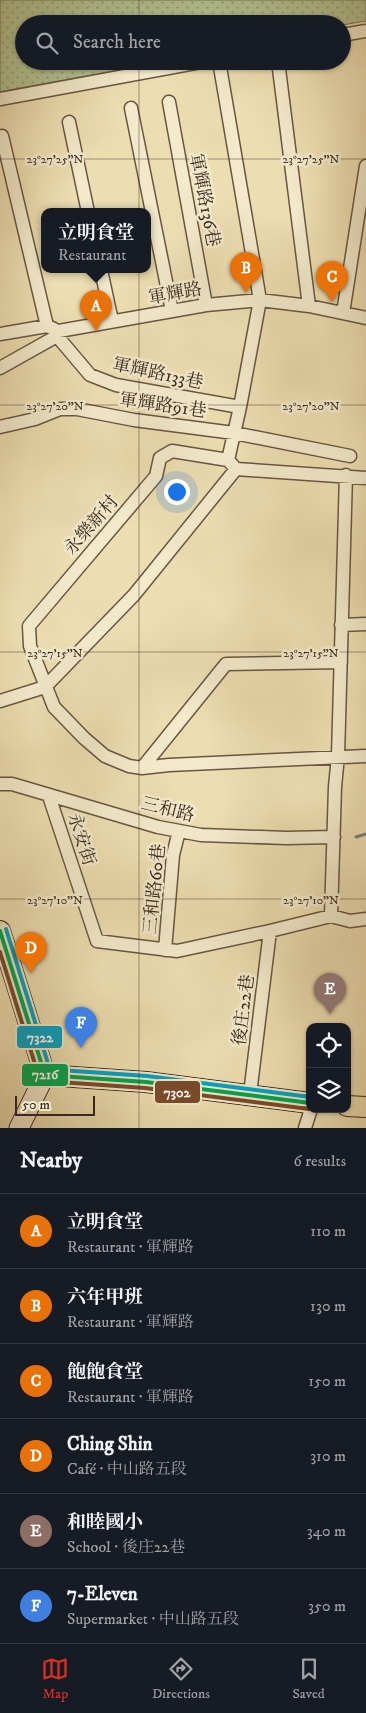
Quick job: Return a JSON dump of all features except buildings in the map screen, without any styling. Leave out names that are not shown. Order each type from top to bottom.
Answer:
[{"type":"main road","points":[[0,931],[5,961],[45,1074],[20,1128]]},
{"type":"main road","points":[[45,1074],[146,1082],[306,1102]]},
{"type":"main road","points":[[351,1106],[366,1107]]},
{"type":"street","points":[[351,34],[366,31]]},
{"type":"street","points":[[0,99],[157,70]]},
{"type":"street","points":[[0,701],[45,687],[134,595],[232,465],[234,433],[260,300],[221,70]]},
{"type":"street","points":[[279,70],[309,306]]},
{"type":"street","name":"軍輝路136巷","points":[[169,102],[206,305]]},
{"type":"street","points":[[131,108],[172,311]]},
{"type":"street","points":[[69,122],[87,208]]},
{"type":"street","points":[[2,136],[47,326],[58,334]]},
{"type":"street","points":[[343,313],[361,226],[366,166]]},
{"type":"street","points":[[102,273],[112,321]]},
{"type":"street","name":"軍輝路","points":[[0,368],[58,334],[112,321],[206,305],[260,300],[309,306],[366,318]]},
{"type":"street","points":[[0,334],[47,326]]},
{"type":"street","name":"軍輝路133巷","points":[[58,334],[90,375],[116,385],[240,407]]},
{"type":"street","name":"軍輝路91巷","points":[[0,427],[35,419],[60,409],[77,409],[134,420],[234,433],[350,456]]},
{"type":"street","name":"永樂新村","points":[[366,478],[232,465],[172,451],[160,458],[156,476],[29,626],[30,646],[54,707],[84,738],[105,756],[129,766],[142,768],[168,765],[366,756]]},
{"type":"street","points":[[331,916],[338,756],[346,475]]},
{"type":"street","points":[[341,625],[366,624]]},
{"type":"street","points":[[142,768],[226,664],[341,662]]},
{"type":"street","name":"三和路","points":[[0,784],[12,784],[158,827],[201,835],[286,838],[334,837]]},
{"type":"street","name":"永安街","points":[[49,796],[96,941],[165,950]]},
{"type":"street","name":"三和路60巷","points":[[165,950],[173,855],[179,831]]},
{"type":"street","points":[[165,950],[177,951],[331,916],[350,921],[366,919]]},
{"type":"street","name":"後庄22巷","points":[[250,1094],[270,931]]},
{"type":"street","points":[[305,1128],[310,1113]]},
{"type":"green space","points":[[0,0],[366,0],[366,21],[351,24],[351,15],[15,15],[15,70],[124,70],[0,97]]},
{"type":"waterway","points":[[356,837],[366,834]]},
{"type":"transit line","name":"7322","points":[[6,929],[51,1073]]},
{"type":"transit line","name":"7216","points":[[0,931],[45,1075]]},
{"type":"transit line","name":"7302","points":[[0,952],[39,1077]]},
{"type":"transit line","name":"7322","points":[[45,1069],[147,1076],[306,1096]]},
{"type":"transit line","name":"7216","points":[[45,1075],[146,1082],[306,1102]]},
{"type":"transit line","name":"7302","points":[[45,1081],[145,1088],[306,1109]]},
{"type":"place","name":"六年甲班","points":[[246,293]]},
{"type":"place","name":"飽飽食堂","points":[[332,302]]},
{"type":"place","name":"立明食堂","points":[[96,331]]},
{"type":"place","name":"Ching Shin","points":[[31,973]]},
{"type":"place","name":"和睦國小","points":[[330,1014]]},
{"type":"place","name":"7-Eleven","points":[[81,1048]]}]
